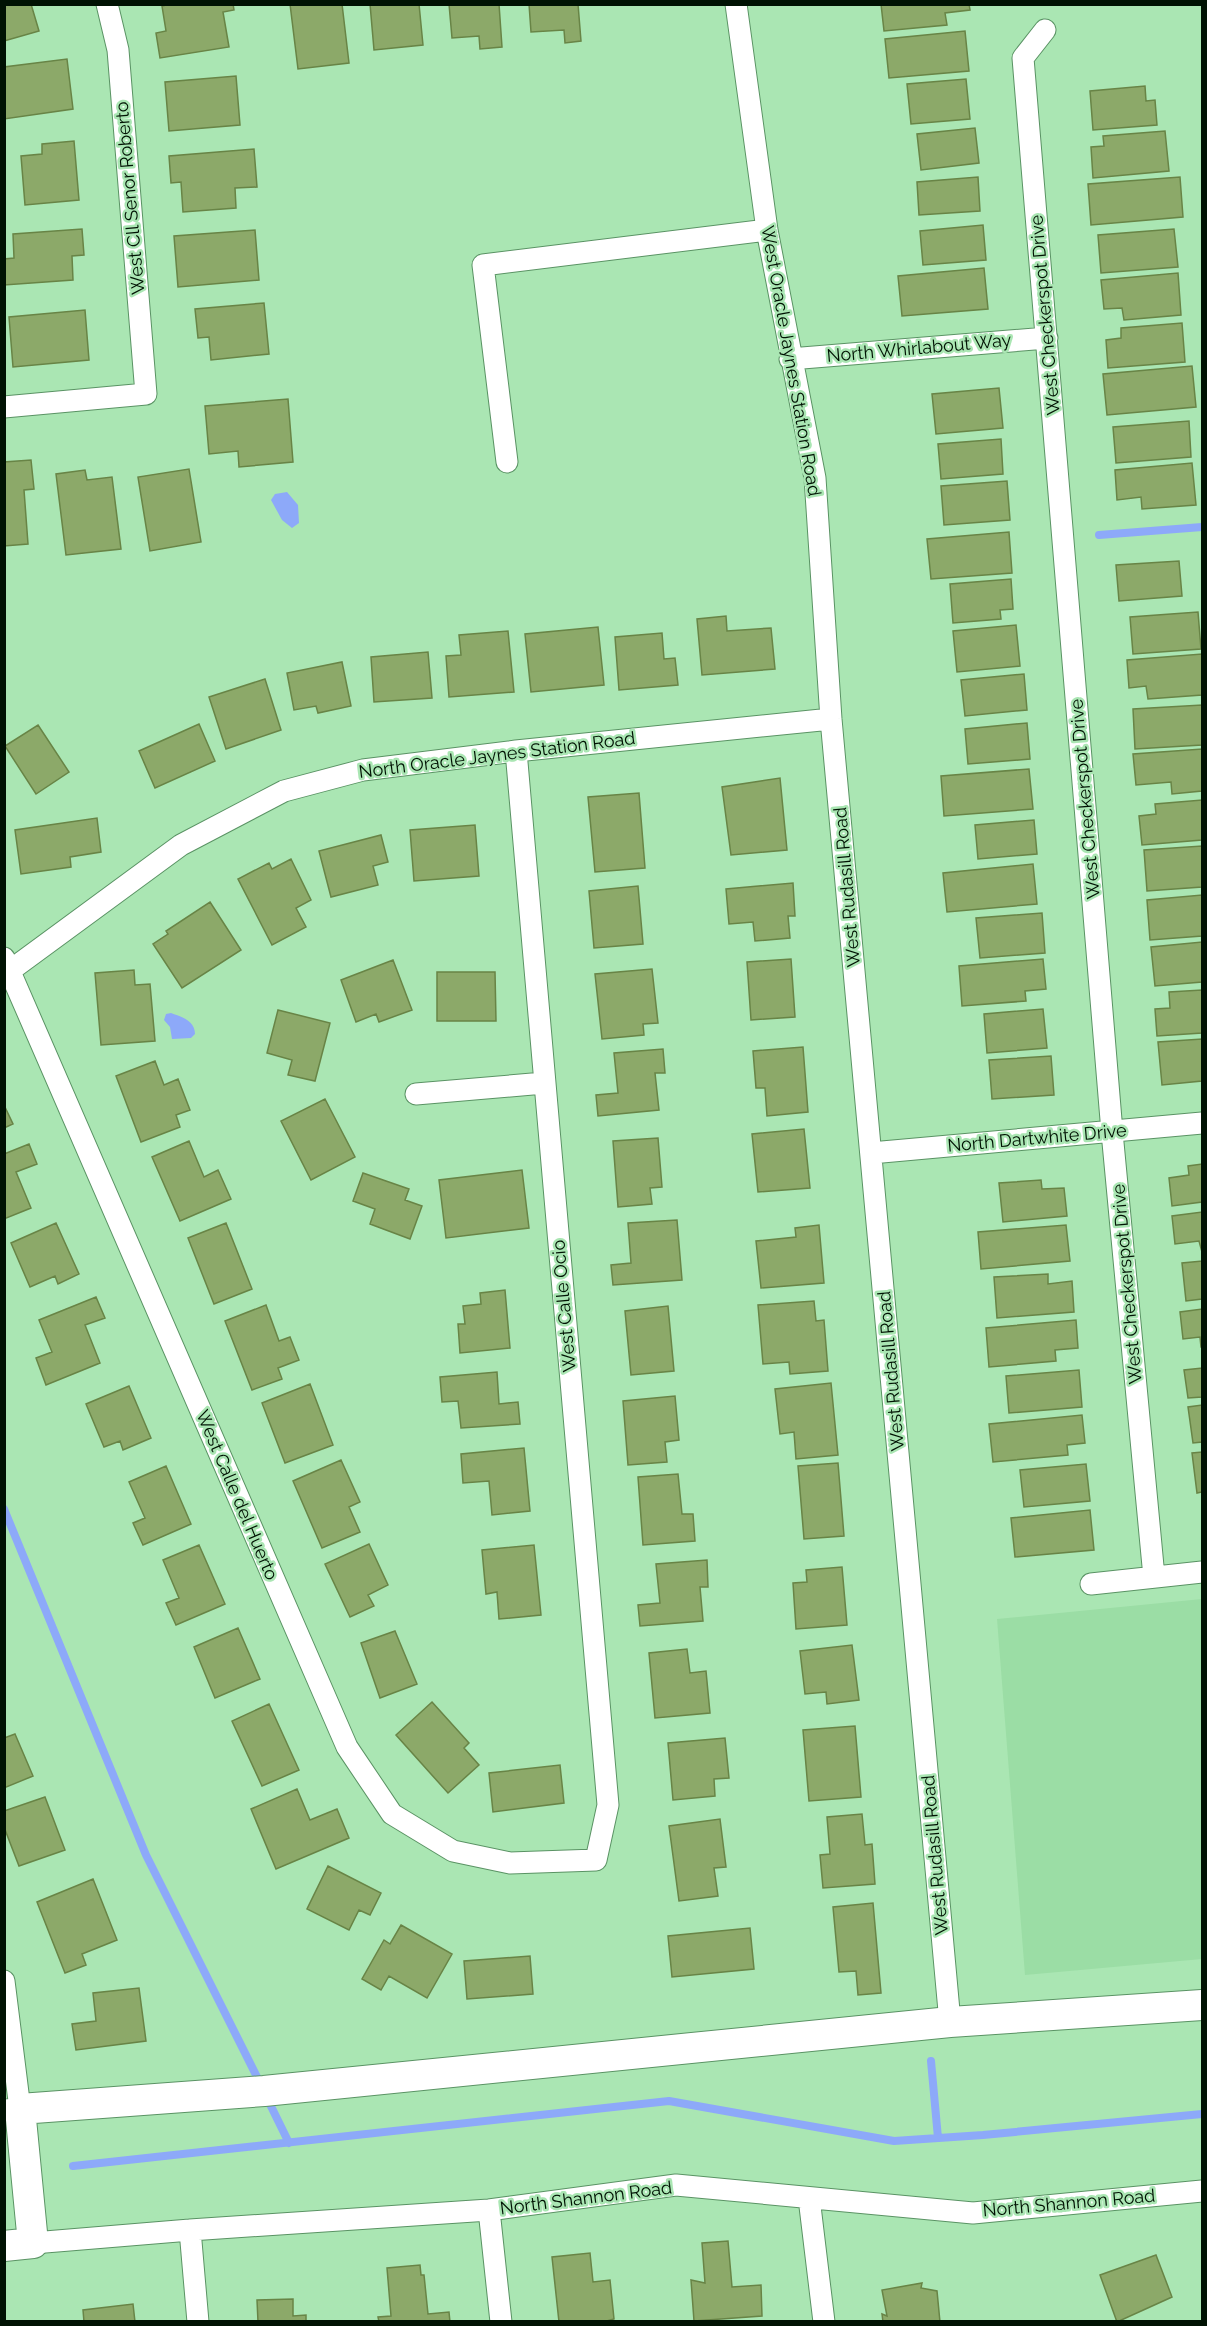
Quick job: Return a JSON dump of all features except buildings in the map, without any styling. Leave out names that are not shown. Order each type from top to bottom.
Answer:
[{"type":"street","name":"West Cll Senor Roberto","points":[[4,407],[146,394],[118,50],[107,4]]},
{"type":"street","name":"West Oracle Jaynes Station Road","points":[[736,4],[767,230],[814,478],[831,719]]},
{"type":"street","name":"West Checkerspot Drive","points":[[1046,30],[1023,58],[1112,1132],[1154,1577]]},
{"type":"street","points":[[507,462],[483,265],[767,230]]},
{"type":"street","name":"North Whirlabout Way","points":[[790,359],[1047,338]]},
{"type":"street","name":"North Oracle Jaynes Station Road","points":[[6,968],[181,845],[284,791],[363,770],[516,751],[831,719]]},
{"type":"street","name":"West Rudasill Road","points":[[831,719],[950,2022]]},
{"type":"street","name":"West Calle Ocio","points":[[516,751],[608,1805],[597,1860]]},
{"type":"street","name":"West Calle del Huerto","points":[[6,968],[347,1747],[392,1814],[453,1851],[510,1863],[597,1860]]},
{"type":"street","points":[[416,1094],[544,1083]]},
{"type":"street","name":"North Dartwhite Drive","points":[[871,1153],[1203,1123]]},
{"type":"street","points":[[1091,1584],[1203,1572]]},
{"type":"street","points":[[4,1981],[19,2245]]},
{"type":"street","points":[[12,2109],[264,2091],[950,2022],[1203,2005]]},
{"type":"street","name":"North Shannon Road","points":[[19,2245],[190,2230],[489,2210],[676,2185],[973,2213],[1203,2191]]},
{"type":"street","points":[[809,2198],[824,2322]]},
{"type":"street","points":[[489,2210],[501,2322]]},
{"type":"street","points":[[190,2230],[198,2322]]},
{"type":"shaded area","points":[[1202,1599],[1202,1959],[1025,1975],[997,1619]]},
{"type":"water","points":[[287,492],[298,505],[299,523],[292,528],[282,520],[271,500],[275,494]]},
{"type":"water","points":[[171,1013],[187,1020],[193,1026],[195,1034],[191,1038],[172,1039],[170,1027],[164,1020],[166,1014]]},
{"type":"waterway","points":[[1099,535],[1202,527]]},
{"type":"waterway","points":[[4,1509],[146,1855],[261,2085]]},
{"type":"waterway","points":[[931,2061],[938,2138]]},
{"type":"waterway","points":[[266,2096],[289,2143]]},
{"type":"waterway","points":[[73,2166],[669,2101],[894,2141],[1202,2114]]}]
